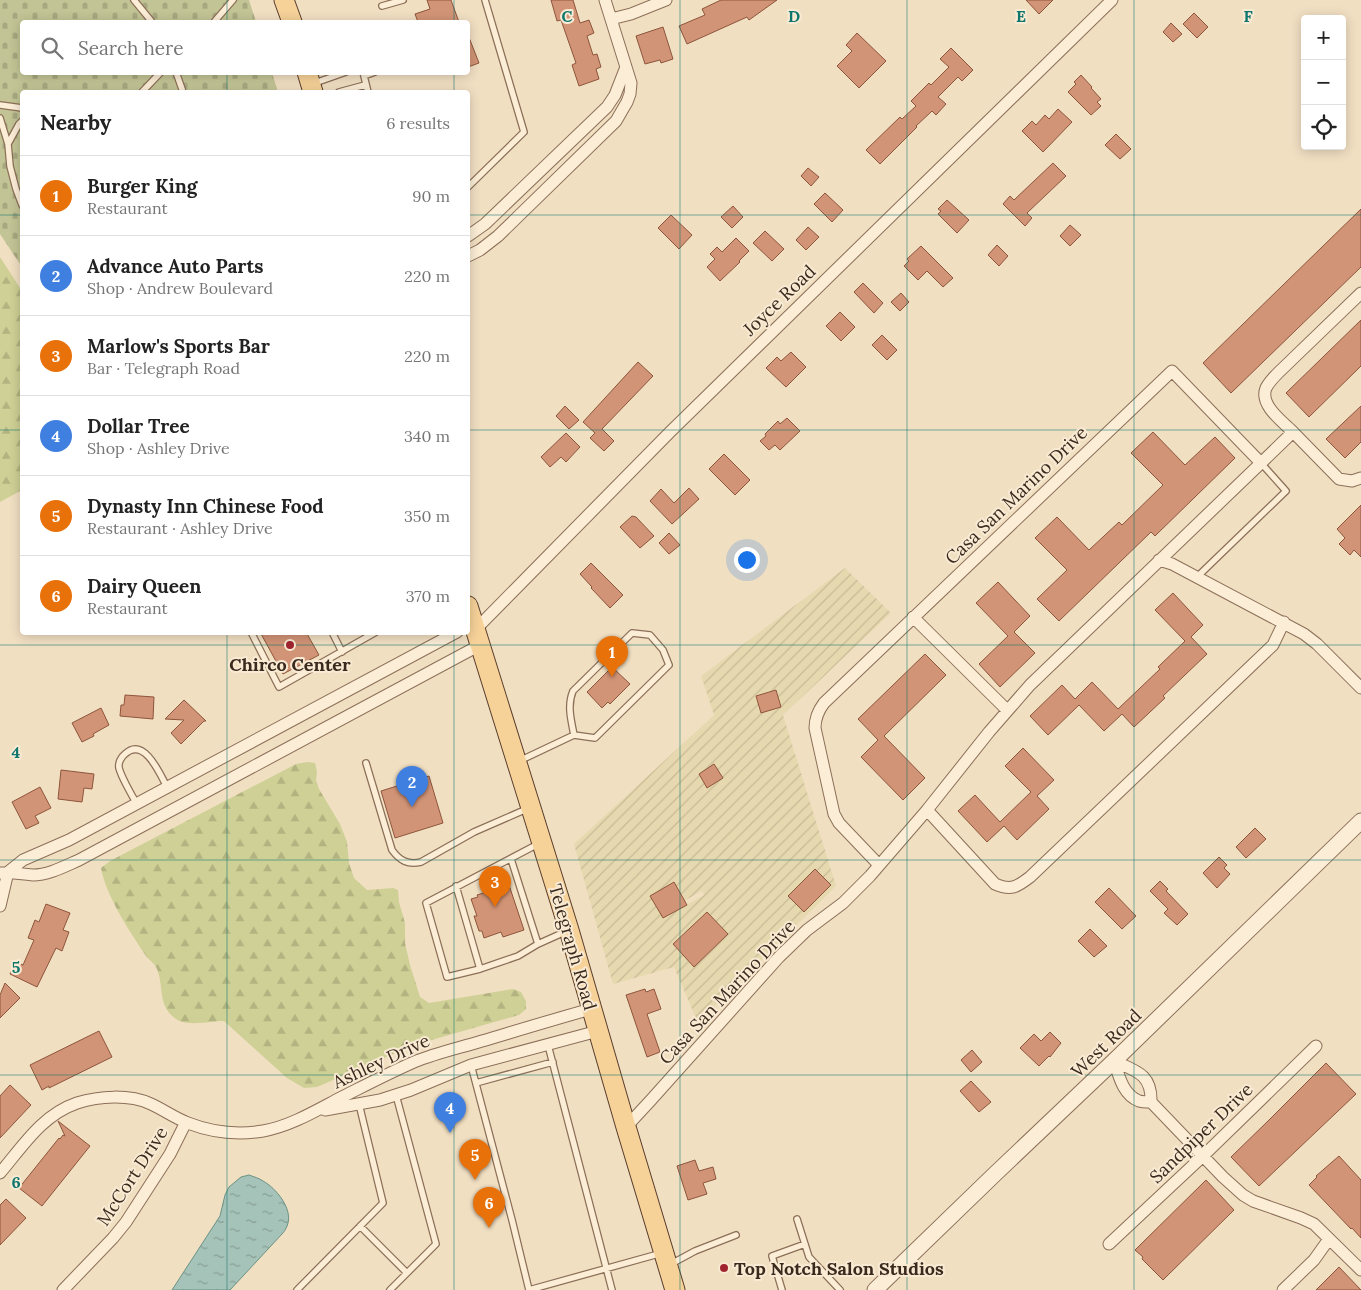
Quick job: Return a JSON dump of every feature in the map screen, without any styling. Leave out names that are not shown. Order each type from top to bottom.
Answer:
[{"type":"main road","points":[[284,0],[291,20]]},
{"type":"main road","name":"Telegraph Road","points":[[470,627],[517,762],[542,842],[675,1290]]},
{"type":"street","points":[[470,255],[498,236],[598,140],[623,112],[630,94],[631,83],[605,0]]},
{"type":"street","points":[[611,19],[631,14],[666,0]]},
{"type":"street","name":"Joyce Road","points":[[470,627],[1112,0]]},
{"type":"street","points":[[470,235],[486,224],[607,107],[615,95],[626,67]]},
{"type":"street","points":[[554,158],[566,170]]},
{"type":"street","points":[[1361,293],[1279,372],[1269,383],[1265,394],[1270,408],[1339,479],[1352,481],[1361,478]]},
{"type":"street","name":"Casa San Marino Drive","points":[[626,1127],[779,957],[807,930],[843,903],[880,865],[1007,710],[1030,685],[1261,463],[1172,371],[913,617],[824,703],[818,712],[815,728],[834,814],[839,823],[880,865]]},
{"type":"street","points":[[1261,463],[1293,432]]},
{"type":"street","points":[[1159,560],[1172,564],[1304,634],[1317,644],[1361,688]]},
{"type":"street","points":[[913,617],[1007,710]]},
{"type":"street","points":[[927,810],[995,884],[1004,888],[1012,888],[1022,884],[1273,645],[1284,622]]},
{"type":"street","points":[[4,872],[23,860],[69,840],[455,635]]},
{"type":"street","points":[[4,872],[34,875],[54,870],[79,860],[341,719],[459,635]]},
{"type":"street","points":[[331,700],[341,719]]},
{"type":"street","points":[[260,738],[270,757]]},
{"type":"street","points":[[152,795],[161,815]]},
{"type":"street","name":"West Road","points":[[875,1290],[1361,822]]},
{"type":"street","points":[[0,906],[4,872]]},
{"type":"street","name":"Ashley Drive","points":[[0,1173],[45,1121],[56,1112],[78,1103],[100,1098],[140,1100],[186,1122],[220,1131],[241,1133],[272,1129],[313,1113],[378,1078],[441,1052],[591,1009]]},
{"type":"street","name":"Ashley Drive","points":[[313,1113],[380,1100],[471,1065],[598,1031]]},
{"type":"street","points":[[465,1046],[471,1065]]},
{"type":"street","name":"Sandpiper Drive","points":[[1109,1244],[1316,1046]]},
{"type":"street","points":[[1114,1061],[1136,1071],[1150,1083],[1152,1092],[1151,1102]]},
{"type":"street","points":[[1114,1061],[1122,1085],[1128,1093],[1140,1101],[1151,1102],[1223,1177],[1243,1195],[1253,1201],[1314,1224],[1361,1270]]},
{"type":"street","name":"McCort Drive","points":[[63,1290],[126,1222],[170,1154],[186,1122]]},
{"type":"street","points":[[1284,1290],[1314,1260],[1329,1239]]},
{"type":"lane","points":[[134,0],[150,20]]},
{"type":"lane","points":[[216,20],[233,0]]},
{"type":"lane","points":[[382,6],[403,0]]},
{"type":"lane","points":[[470,185],[524,132],[484,0]]},
{"type":"lane","points":[[144,90],[158,75]]},
{"type":"lane","points":[[177,75],[182,90]]},
{"type":"lane","points":[[310,83],[336,75]]},
{"type":"lane","points":[[364,75],[367,90]]},
{"type":"lane","points":[[346,90],[365,85]]},
{"type":"lane","points":[[0,105],[20,108]]},
{"type":"lane","points":[[0,118],[8,144],[10,166],[20,200]]},
{"type":"lane","points":[[8,144],[20,123]]},
{"type":"lane","points":[[1197,577],[1286,491],[1261,463]]},
{"type":"lane","points":[[517,762],[574,735],[596,738],[670,665],[663,650],[650,636],[632,633],[573,691],[570,697],[570,715],[574,735]]},
{"type":"lane","points":[[253,635],[279,687],[371,635]]},
{"type":"lane","points":[[334,635],[342,652]]},
{"type":"lane","points":[[137,804],[119,767],[120,760],[125,753],[136,749],[142,750],[148,756],[167,787]]},
{"type":"lane","points":[[366,763],[392,850],[399,859],[407,862],[421,862],[474,832],[531,807]]},
{"type":"lane","points":[[542,842],[426,903],[447,977],[480,970],[518,956],[538,944],[569,930]]},
{"type":"lane","points":[[510,859],[538,944]]},
{"type":"lane","points":[[456,886],[480,970]]},
{"type":"lane","points":[[548,1045],[612,1290]]},
{"type":"lane","points":[[476,1083],[553,1062]]},
{"type":"lane","points":[[471,1065],[529,1290],[607,1269],[665,1260],[736,1235]]},
{"type":"lane","points":[[390,1290],[436,1244],[396,1095]]},
{"type":"lane","points":[[297,1290],[383,1203],[359,1104]]},
{"type":"lane","points":[[797,1219],[808,1257],[840,1290]]},
{"type":"lane","points":[[360,1226],[407,1273]]},
{"type":"lane","points":[[782,1290],[772,1256],[804,1244]]},
{"type":"shaded area","points":[[845,568],[891,613],[783,715],[836,886],[698,1023],[674,967],[613,984],[574,844],[714,715],[701,676]],"holes":[[[775,690],[781,707],[762,713],[756,696]],[[714,765],[723,778],[707,788],[699,774]],[[815,869],[831,885],[804,912],[788,896]],[[702,891],[704,895],[663,918],[651,896],[684,901]],[[707,912],[728,934],[694,967],[673,944]]]},
{"type":"green space","points":[[0,0],[249,0],[255,20],[20,20],[20,75],[273,75],[277,90],[20,90],[20,264],[0,234]]},
{"type":"green space","points":[[0,257],[20,288],[20,491],[0,502]]},
{"type":"green space","points":[[315,763],[316,780],[319,789],[340,824],[347,842],[349,863],[354,878],[367,890],[393,888],[398,890],[399,902],[405,923],[405,943],[420,997],[429,1003],[513,989],[521,992],[526,1001],[526,1009],[519,1015],[414,1045],[317,1087],[304,1088],[287,1078],[224,1021],[186,1023],[176,1019],[170,1013],[163,1001],[159,974],[156,967],[146,956],[119,914],[101,868],[110,861],[296,764]]},
{"type":"water","points":[[249,1175],[268,1184],[282,1199],[289,1217],[285,1230],[230,1290],[172,1290],[220,1216],[229,1187],[241,1177]]},
{"type":"building","points":[[427,0],[451,0],[458,20],[417,20],[415,14],[430,9]]},
{"type":"building","points":[[551,0],[573,0],[580,23],[589,20],[594,33],[587,36],[593,55],[597,54],[601,67],[596,69],[599,79],[579,86],[572,65],[576,63],[561,20],[557,21]]},
{"type":"building","points":[[721,0],[777,0],[749,20],[747,17],[687,44],[679,26],[705,15],[702,9]]},
{"type":"building","points":[[1026,0],[1053,0],[1039,14]]},
{"type":"building","points":[[1194,13],[1208,27],[1197,38],[1183,24]]},
{"type":"building","points":[[1171,23],[1182,34],[1173,42],[1163,32]]},
{"type":"building","points":[[663,27],[673,59],[661,63],[660,60],[645,64],[636,36]]},
{"type":"building","points":[[857,33],[886,61],[859,88],[837,66],[852,51],[846,45]]},
{"type":"building","points":[[470,40],[479,63],[470,66]]},
{"type":"building","points":[[951,48],[973,70],[962,81],[958,77],[938,97],[946,104],[936,115],[932,111],[880,164],[866,150],[900,117],[902,119],[916,106],[911,101],[949,67],[940,59]]},
{"type":"building","points":[[1081,75],[1101,99],[1097,102],[1101,106],[1091,115],[1068,92]]},
{"type":"building","points":[[1058,109],[1072,122],[1043,152],[1022,131],[1032,121],[1036,125],[1045,115],[1049,119]]},
{"type":"building","points":[[1116,134],[1131,149],[1120,159],[1105,145]]},
{"type":"building","points":[[1053,163],[1066,176],[1027,213],[1032,218],[1025,226],[1003,204],[1010,196],[1014,200]]},
{"type":"building","points":[[808,168],[819,177],[811,186],[801,176]]},
{"type":"building","points":[[825,193],[843,210],[832,222],[814,204]]},
{"type":"building","points":[[947,200],[969,220],[957,233],[938,214],[941,211],[938,209]]},
{"type":"building","points":[[733,206],[743,217],[732,228],[721,217]]},
{"type":"building","points":[[1361,209],[1361,267],[1231,393],[1203,363]]},
{"type":"building","points":[[671,215],[692,235],[679,249],[658,228]]},
{"type":"building","points":[[1070,225],[1081,235],[1070,246],[1060,236]]},
{"type":"building","points":[[808,227],[819,237],[806,250],[796,240]]},
{"type":"building","points":[[765,231],[784,249],[772,261],[753,243]]},
{"type":"building","points":[[736,238],[749,251],[720,281],[707,267],[715,259],[710,254],[717,247],[722,252]]},
{"type":"building","points":[[997,245],[1008,256],[999,266],[988,255]]},
{"type":"building","points":[[921,246],[953,278],[943,287],[927,271],[918,280],[904,266],[909,261],[907,259]]},
{"type":"building","points":[[863,283],[883,303],[874,313],[854,292]]},
{"type":"building","points":[[901,293],[909,302],[900,311],[891,302]]},
{"type":"building","points":[[840,312],[855,327],[841,341],[826,326]]},
{"type":"building","points":[[1361,320],[1361,366],[1309,417],[1286,393]]},
{"type":"building","points":[[882,335],[897,350],[887,360],[872,345]]},
{"type":"building","points":[[791,352],[806,367],[786,387],[766,368],[777,357],[781,361]]},
{"type":"building","points":[[638,362],[653,376],[602,429],[614,441],[604,451],[590,438],[595,433],[583,422]]},
{"type":"building","points":[[565,406],[579,420],[569,429],[556,416]]},
{"type":"building","points":[[1361,406],[1361,442],[1345,458],[1326,439]]},
{"type":"building","points":[[787,418],[800,431],[780,450],[775,445],[769,450],[760,441],[778,421],[780,424]]},
{"type":"building","points":[[1153,432],[1185,465],[1215,437],[1235,458],[1155,536],[1151,532],[1059,621],[1037,599],[1067,570],[1035,538],[1057,517],[1089,550],[1119,522],[1122,525],[1163,485],[1131,453]]},
{"type":"building","points":[[566,433],[580,447],[566,462],[561,457],[550,467],[541,457]]},
{"type":"building","points":[[724,454],[750,480],[735,495],[709,469]]},
{"type":"building","points":[[689,488],[699,499],[672,524],[650,501],[661,489],[674,503]]},
{"type":"building","points":[[1361,505],[1361,557],[1354,550],[1350,555],[1339,544],[1345,538],[1337,529]]},
{"type":"building","points":[[632,516],[636,517],[654,536],[640,548],[620,527]]},
{"type":"building","points":[[669,533],[680,545],[669,554],[659,543]]},
{"type":"building","points":[[591,563],[623,595],[610,608],[580,574]]},
{"type":"building","points":[[998,582],[1030,616],[1014,632],[1035,653],[1000,687],[979,664],[1008,636],[976,603]]},
{"type":"building","points":[[1173,593],[1203,625],[1191,637],[1207,654],[1134,727],[1122,714],[1104,731],[1079,705],[1048,735],[1030,716],[1062,685],[1075,699],[1092,682],[1118,709],[1160,669],[1158,667],[1185,641],[1155,610]]},
{"type":"building","name":"Chirco Center","points":[[262,635],[308,635],[319,655],[283,674]]},
{"type":"building","points":[[925,654],[946,675],[884,736],[925,778],[903,800],[861,757],[878,740],[858,719]]},
{"type":"building","points":[[612,667],[630,684],[610,704],[608,702],[602,708],[587,692]]},
{"type":"building","points":[[776,690],[781,707],[761,713],[756,696]]},
{"type":"building","points":[[125,695],[154,697],[153,719],[120,716],[121,705],[124,705]]},
{"type":"building","points":[[184,700],[206,721],[181,744],[171,733],[184,720],[165,719]]},
{"type":"building","points":[[101,708],[109,725],[82,742],[72,723]]},
{"type":"building","points":[[1023,748],[1054,780],[1037,796],[1049,809],[1017,840],[1004,826],[987,842],[958,811],[975,795],[1000,822],[1031,792],[1005,766]]},
{"type":"building","points":[[714,764],[723,778],[707,788],[699,774]]},
{"type":"building","points":[[61,770],[94,774],[92,789],[84,788],[82,802],[58,799]]},
{"type":"building","points":[[429,776],[443,823],[395,838],[381,791]]},
{"type":"building","points":[[40,787],[51,808],[35,816],[39,823],[26,829],[12,802]]},
{"type":"building","points":[[1255,828],[1266,839],[1246,858],[1236,847]]},
{"type":"building","points":[[1219,857],[1227,865],[1224,868],[1230,874],[1217,888],[1203,873]]},
{"type":"building","points":[[815,869],[831,885],[804,912],[788,896]]},
{"type":"building","points":[[503,877],[506,886],[509,885],[524,930],[503,937],[501,932],[484,938],[482,931],[479,931],[474,916],[477,916],[471,899],[496,889],[493,880]]},
{"type":"building","points":[[1160,881],[1168,889],[1166,891],[1188,914],[1177,925],[1164,913],[1168,909],[1150,891]]},
{"type":"building","points":[[674,882],[687,905],[663,918],[650,896]]},
{"type":"building","points":[[1109,888],[1136,916],[1122,929],[1095,902]]},
{"type":"building","points":[[46,904],[70,913],[63,930],[69,932],[62,951],[56,948],[37,987],[10,974],[16,962],[23,965],[34,940],[28,938],[35,920],[39,922]]},
{"type":"building","points":[[707,912],[728,934],[694,967],[673,944]]},
{"type":"building","points":[[1090,929],[1107,946],[1094,957],[1078,941]]},
{"type":"building","points":[[5,983],[20,998],[0,1018],[0,995]]},
{"type":"building","points":[[645,989],[646,992],[654,989],[661,1009],[647,1014],[660,1052],[647,1057],[626,995]]},
{"type":"building","points":[[99,1031],[112,1057],[42,1090],[30,1065]]},
{"type":"building","points":[[1050,1032],[1061,1043],[1050,1057],[1039,1066],[1020,1048],[1034,1034],[1041,1041]]},
{"type":"building","points":[[972,1050],[982,1062],[971,1072],[961,1060]]},
{"type":"building","points":[[1326,1063],[1356,1094],[1259,1186],[1231,1157]]},
{"type":"building","points":[[971,1081],[991,1102],[979,1112],[960,1091]]},
{"type":"building","points":[[10,1085],[31,1105],[0,1138],[0,1096]]},
{"type":"building","points":[[58,1121],[90,1146],[42,1206],[19,1188],[59,1138],[63,1135],[65,1136]]},
{"type":"building","points":[[1339,1156],[1361,1180],[1361,1238],[1309,1185],[1316,1176]]},
{"type":"building","points":[[695,1160],[699,1171],[713,1167],[716,1179],[703,1183],[707,1194],[688,1200],[677,1166]]},
{"type":"building","points":[[1206,1180],[1234,1210],[1163,1280],[1135,1250]]},
{"type":"building","points":[[6,1199],[26,1218],[0,1245],[0,1205]]},
{"type":"building","points":[[1339,1267],[1361,1290],[1316,1290]]},
{"type":"place","name":"Chirco Center","points":[[290,645]]},
{"type":"place","name":"Burger King","points":[[612,677]]},
{"type":"place","name":"Advance Auto Parts","points":[[412,807]]},
{"type":"place","name":"Marlow's Sports Bar","points":[[495,907]]},
{"type":"place","name":"Dollar Tree","points":[[450,1133]]},
{"type":"place","name":"Dynasty Inn Chinese Food","points":[[475,1180]]},
{"type":"place","name":"Dairy Queen","points":[[489,1228]]},
{"type":"place","name":"Top Notch Salon Studios","points":[[724,1268]]}]
